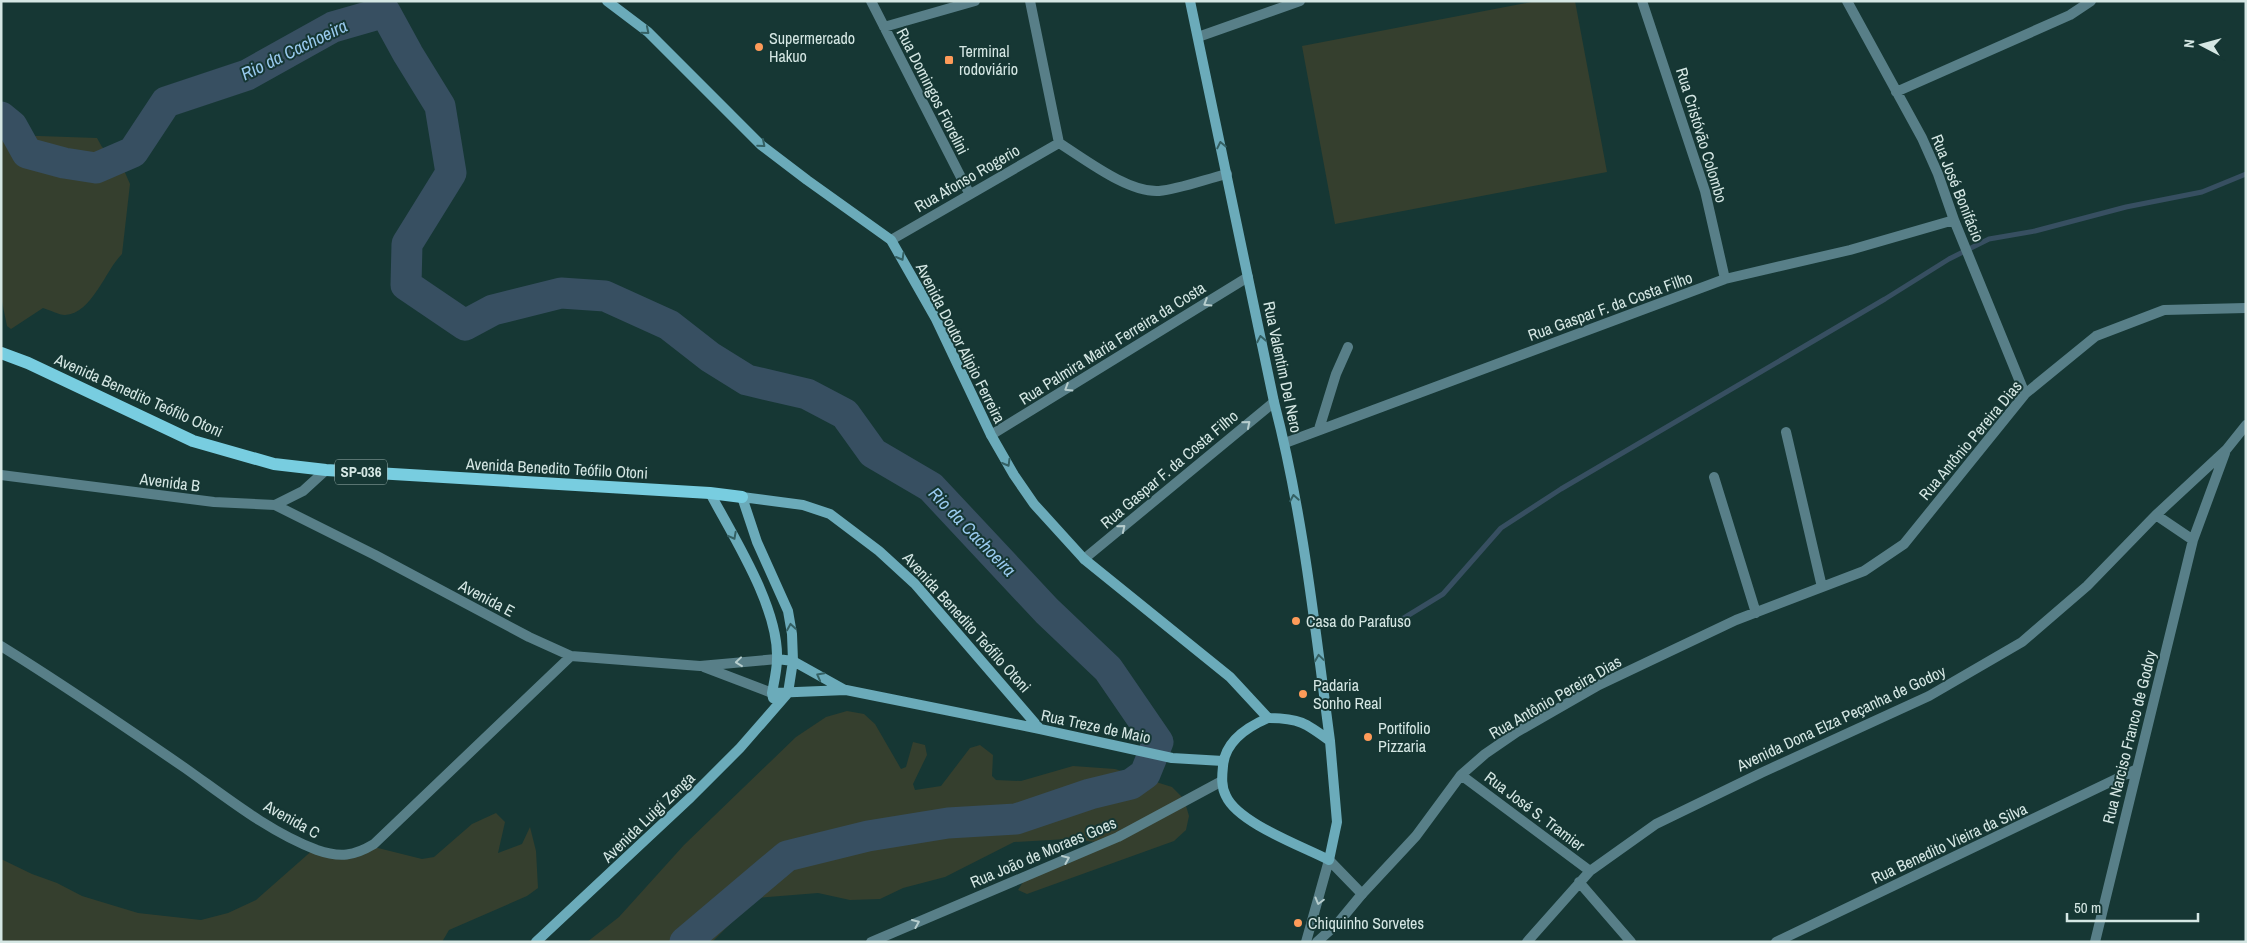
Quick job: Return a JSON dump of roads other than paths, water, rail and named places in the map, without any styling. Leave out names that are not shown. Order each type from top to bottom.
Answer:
[{"type":"main road","name":"Avenida Doutor Alipio Ferreira","points":[[607,1],[648,32],[761,145],[891,240],[936,319],[991,435],[1014,475],[1034,504],[1084,559],[1230,677],[1268,718]]},
{"type":"main road","name":"Rua Valentim Del Nero","points":[[1190,1],[1274,402],[1285,443],[1310,589],[1330,741]]},
{"type":"main road","name":"Avenida Benedito Teófilo Otoni","points":[[1,353],[28,363],[193,440],[274,464],[326,470],[710,493],[803,505],[830,514],[879,551],[915,584],[1040,729]]},
{"type":"main road","points":[[710,493],[766,604],[776,640],[778,659],[772,693],[776,708]]},
{"type":"main road","name":"Avenida Luigi Zenga","points":[[536,942],[691,797],[740,748],[788,693],[793,661],[792,634],[788,611],[757,542],[742,497]]},
{"type":"main road","points":[[778,659],[793,661]]},
{"type":"main road","name":"Rua Treze de Maio","points":[[793,661],[846,690]]},
{"type":"main road","name":"Rua Treze de Maio","points":[[772,693],[846,690],[1172,758],[1223,762]]},
{"type":"main road","points":[[1268,718],[1288,718],[1308,724],[1330,741],[1337,796],[1337,822],[1329,860],[1250,821],[1231,804],[1225,794],[1222,781],[1223,762],[1232,742],[1248,727],[1268,718]]},
{"type":"street","name":"Rua Domingos Fiorelini","points":[[871,1],[969,193]]},
{"type":"street","points":[[884,27],[975,1]]},
{"type":"street","points":[[1030,1],[1059,143],[1117,178],[1147,190],[1160,191],[1227,174]]},
{"type":"street","points":[[1198,37],[1300,1]]},
{"type":"street","name":"Rua Cristóvão Colombo","points":[[1642,1],[1704,191],[1725,279]]},
{"type":"street","name":"Rua José Bonifácio","points":[[1847,1],[1922,138],[2025,394]]},
{"type":"street","points":[[1896,92],[2070,15],[2091,1]]},
{"type":"street","name":"Rua Afonso Rogerio","points":[[891,240],[969,193],[1059,143]]},
{"type":"street","name":"Rua Gaspar F. da Costa Filho","points":[[1285,443],[1725,279],[1850,250],[1954,220]]},
{"type":"street","name":"Rua Palmira Maria Ferreira da Costa","points":[[991,435],[1248,277]]},
{"type":"street","name":"Rua Antônio Pereira Dias","points":[[1316,942],[1338,923],[1416,836],[1461,774],[1485,754],[1517,732],[1599,685],[1756,613],[1864,571],[1904,544],[2025,394],[2096,336],[2164,310],[2246,308]]},
{"type":"street","points":[[1319,429],[1336,374],[1348,347]]},
{"type":"street","name":"Rua Gaspar F. da Costa Filho","points":[[1084,559],[1274,402]]},
{"type":"street","name":"Avenida Dona Elza Peçanha de Godoy","points":[[1527,942],[1590,871],[1656,824],[1761,773],[1929,696],[2022,642],[2087,586],[2156,515],[2226,450],[2246,425]]},
{"type":"street","points":[[1786,432],[1822,587]]},
{"type":"street","name":"Rua Narciso Franco de Godoy","points":[[2095,942],[2192,540],[2226,450]]},
{"type":"street","name":"Avenida B","points":[[1,476],[204,501],[275,504],[303,491],[326,470]]},
{"type":"street","points":[[1714,477],[1756,613]]},
{"type":"street","name":"Avenida E","points":[[275,504],[375,555],[529,638],[571,656],[700,666],[778,659]]},
{"type":"street","points":[[2156,515],[2192,540]]},
{"type":"street","name":"Avenida C","points":[[1,646],[69,688],[226,797],[288,836],[318,850],[337,854],[356,854],[374,844],[571,656]]},
{"type":"street","name":"Avenida E","points":[[700,666],[772,693]]},
{"type":"street","name":"Rua Benedito Vieira da Silva","points":[[1776,942],[2135,770]]},
{"type":"street","name":"Rua José S. Tramier","points":[[1461,774],[1590,871]]},
{"type":"street","name":"Rua João de Moraes Goes","points":[[872,942],[1118,837],[1222,781]]},
{"type":"street","points":[[1329,860],[1362,894]]},
{"type":"street","points":[[1306,942],[1329,860]]},
{"type":"street","points":[[1579,882],[1631,942]]},
{"type":"waterway","name":"Rio da Cachoeira","points":[[1,117],[12,126],[27,153],[64,163],[96,168],[133,152],[166,102],[247,75],[333,27],[385,12],[440,106],[451,173],[407,244],[406,285],[465,325],[493,310],[561,293],[605,296],[669,325],[710,357],[747,380],[807,394],[845,414],[873,453],[931,487],[1047,611],[1108,669],[1158,742],[1145,774],[1131,784],[1090,794],[1016,819],[948,823],[868,836],[787,856],[685,942]]},
{"type":"waterway","points":[[1394,624],[1443,594],[1501,528],[1561,489],[1885,299],[1949,259],[1989,239],[2035,231],[2126,207],[2202,192],[2246,174]]},
{"type":"place","name":"Supermercado Hakuo","points":[[759,47]]},
{"type":"place","name":"Terminal rodoviário","points":[[949,60]]},
{"type":"place","name":"Casa do Parafuso","points":[[1296,621]]},
{"type":"place","name":"Padaria Sonho Real","points":[[1303,694]]},
{"type":"place","name":"Portifolio Pizzaria","points":[[1368,737]]},
{"type":"place","name":"Chiquinho Sorvetes","points":[[1298,923]]}]
